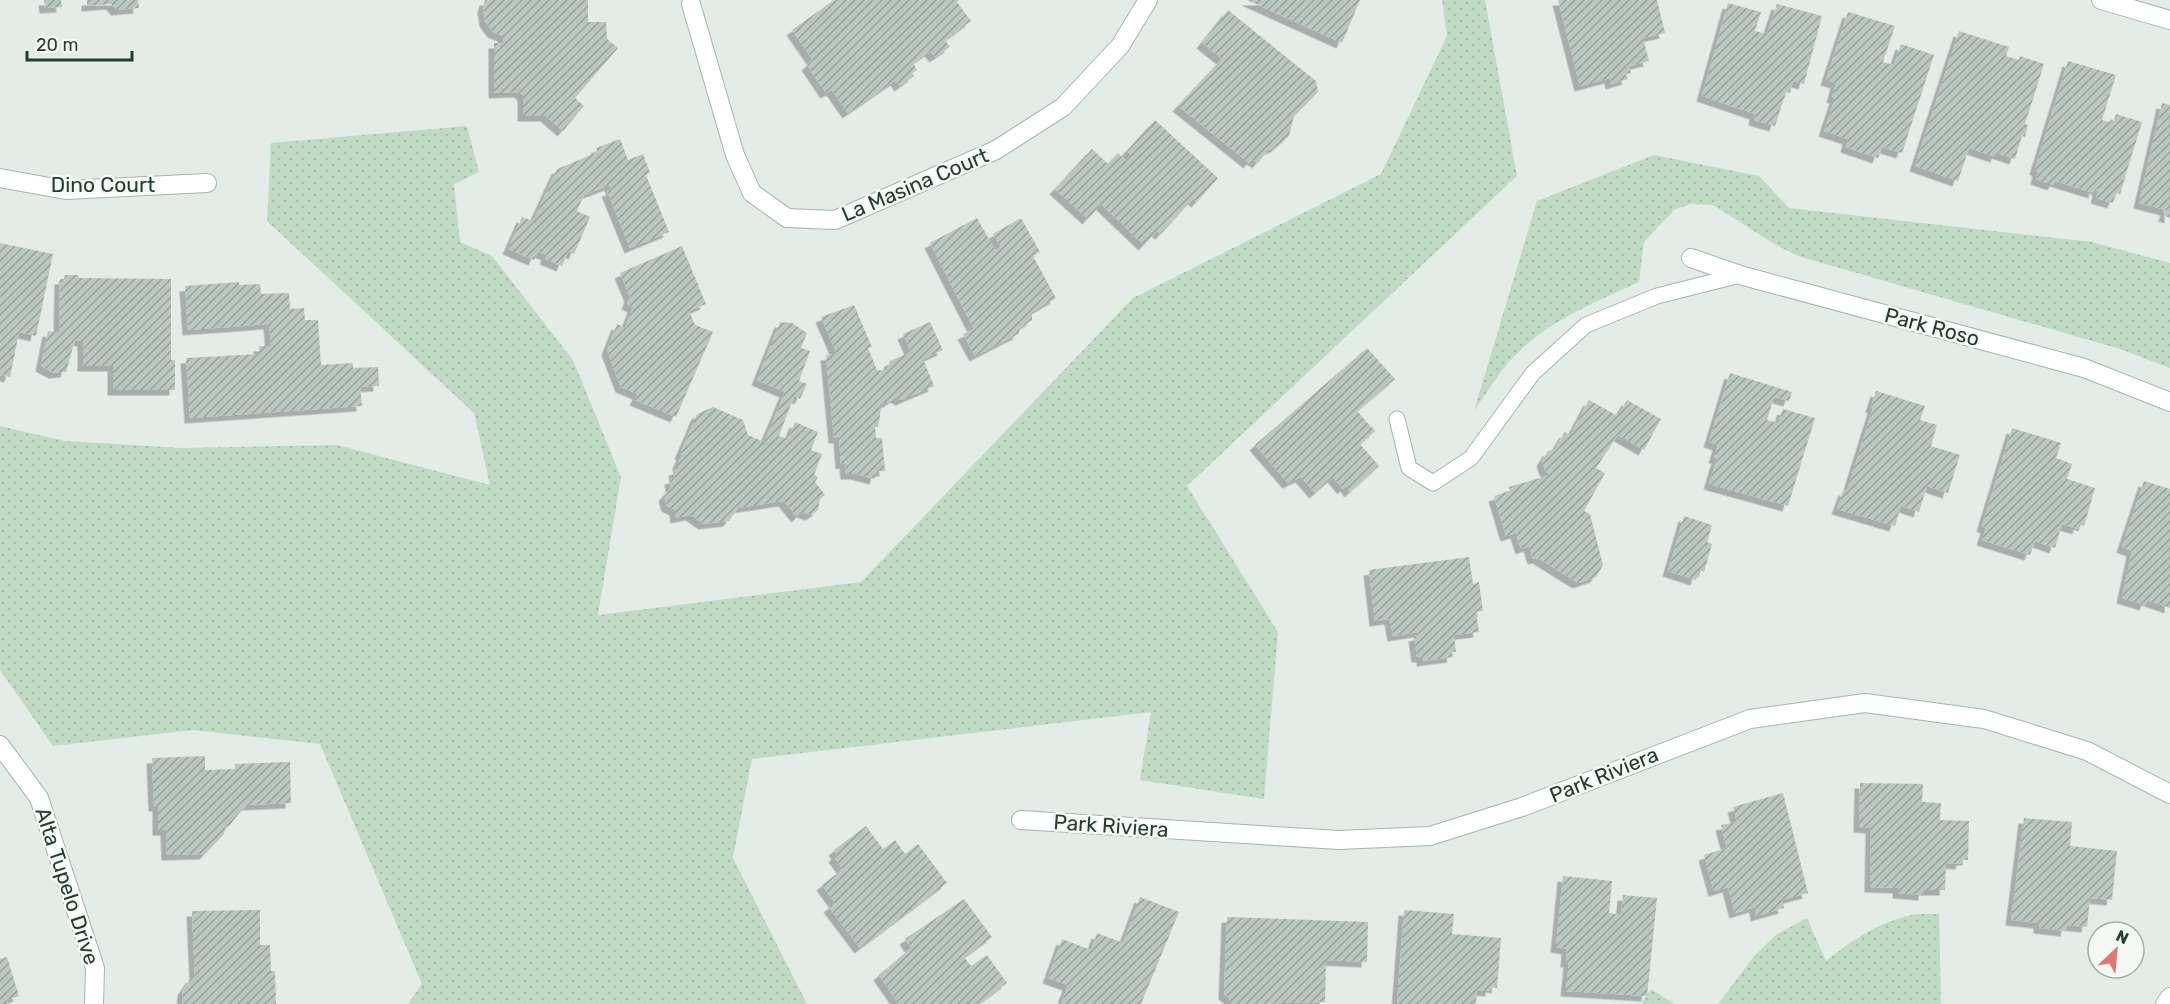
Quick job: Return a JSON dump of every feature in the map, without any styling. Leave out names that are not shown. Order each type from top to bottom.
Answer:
[{"type":"street","name":"La Masina Court","points":[[690,4],[735,155],[752,194],[787,218],[835,220],[996,150],[1063,106],[1120,46],[1148,0]]},
{"type":"street","points":[[2101,0],[2170,20]]},
{"type":"street","name":"Dino Court","points":[[0,178],[66,190],[207,183]]},
{"type":"street","name":"Park Roso","points":[[1691,258],[1740,275],[2084,368],[2170,402]]},
{"type":"street","name":"Park Riviera","points":[[1021,820],[1340,840],[1430,836],[1522,807],[1750,719],[1865,703],[1984,719],[2087,751],[2170,794]]},
{"type":"street","name":"Alta Tupelo Drive","points":[[0,746],[39,798],[95,968],[94,1004]]},
{"type":"street","points":[[2165,1004],[2170,997]]},
{"type":"lane","points":[[1397,419],[1409,468],[1433,483],[1471,458],[1533,373],[1586,325],[1657,296],[1740,275]]},
{"type":"green space","points":[[1442,0],[1485,0],[1517,176],[1187,486],[1278,632],[1264,799],[1140,780],[1151,712],[752,759],[733,858],[807,1004],[408,1004],[422,984],[320,744],[193,730],[53,746],[0,670],[0,426],[65,441],[182,448],[337,445],[490,485],[474,413],[267,221],[271,143],[467,126],[479,172],[454,184],[460,242],[492,256],[573,360],[621,477],[598,615],[861,582],[1133,298],[1381,174],[1447,36]]},
{"type":"green space","points":[[1654,155],[1759,176],[1789,208],[2092,242],[2170,263],[2170,368],[2120,349],[1798,256],[1776,245],[1713,205],[1691,204],[1674,210],[1644,242],[1639,282],[1570,315],[1537,336],[1509,362],[1474,411],[1537,201]]},
{"type":"green space","points":[[1916,914],[1939,914],[1941,1004],[1718,1004],[1755,955],[1777,934],[1807,918],[1826,961],[1868,932],[1890,921]]},
{"type":"green space","points":[[1651,989],[1675,1004],[1641,1004]]},
{"type":"building","points":[[44,0],[61,0],[62,7],[45,8]]},
{"type":"building","points":[[87,0],[138,0],[139,8],[117,10],[111,4],[87,6]]},
{"type":"building","points":[[485,0],[588,0],[588,22],[606,22],[607,39],[618,48],[575,98],[584,106],[563,131],[546,116],[523,116],[523,95],[519,92],[494,93],[494,43],[504,43],[503,36],[493,32],[485,21],[483,7]]},
{"type":"building","points":[[834,0],[959,0],[957,2],[971,21],[945,40],[950,47],[935,57],[930,51],[913,63],[917,70],[912,73],[914,76],[900,86],[896,80],[848,113],[832,90],[826,93],[807,65],[813,60],[792,30]]},
{"type":"building","points":[[1247,0],[1360,0],[1342,43]]},
{"type":"building","points":[[1558,0],[1657,0],[1665,33],[1643,38],[1649,61],[1629,66],[1631,73],[1626,74],[1628,79],[1611,84],[1610,78],[1580,86]]},
{"type":"building","points":[[1728,3],[1761,12],[1755,31],[1767,34],[1777,4],[1822,16],[1804,84],[1793,81],[1790,93],[1786,92],[1775,126],[1754,120],[1755,114],[1702,96]]},
{"type":"building","points":[[1228,10],[1316,81],[1318,92],[1294,116],[1289,136],[1276,147],[1268,150],[1258,163],[1252,159],[1249,163],[1178,106],[1222,59],[1202,43]]},
{"type":"building","points":[[1848,12],[1895,26],[1883,62],[1894,65],[1901,44],[1934,55],[1902,153],[1882,147],[1878,158],[1846,147],[1848,139],[1824,131],[1835,98],[1832,97],[1836,83],[1826,80]]},
{"type":"building","points":[[1959,31],[2009,47],[2006,56],[2019,60],[2020,56],[2044,64],[2025,124],[2028,125],[2025,137],[2022,136],[2015,159],[1997,153],[1996,157],[1969,148],[1958,181],[1915,166]]},
{"type":"building","points":[[2068,61],[2116,75],[2102,120],[2113,123],[2116,114],[2142,122],[2120,194],[2116,193],[2113,203],[2096,198],[2098,191],[2095,187],[2094,193],[2055,181],[2053,185],[2036,179],[2038,171],[2035,169]]},
{"type":"building","points":[[2162,103],[2170,105],[2170,218],[2164,216],[2166,210],[2139,203]]},
{"type":"building","points":[[1155,120],[1218,178],[1197,202],[1193,199],[1161,234],[1157,231],[1144,245],[1101,204],[1088,219],[1055,189],[1092,149],[1108,164],[1118,153],[1126,161],[1131,155],[1127,151]]},
{"type":"building","points":[[620,139],[628,160],[643,154],[650,173],[646,175],[669,232],[630,248],[607,191],[612,190],[610,185],[584,195],[577,211],[590,217],[574,254],[568,251],[562,266],[545,259],[547,255],[538,251],[534,260],[508,249],[522,217],[533,221],[557,169],[598,152],[596,148]]},
{"type":"building","points":[[977,218],[995,250],[1001,247],[993,234],[1021,218],[1040,252],[1033,256],[1056,298],[1032,312],[1032,320],[1021,327],[1018,334],[975,356],[963,334],[974,329],[930,243]]},
{"type":"building","points":[[0,243],[53,254],[36,336],[19,332],[10,377],[0,375]]},
{"type":"building","points":[[682,246],[706,304],[689,311],[695,325],[713,332],[676,417],[635,400],[638,394],[621,387],[607,350],[617,324],[625,328],[633,307],[627,304],[630,297],[620,273]]},
{"type":"building","points":[[65,275],[78,275],[79,278],[171,279],[171,360],[175,360],[175,390],[113,390],[113,366],[83,366],[83,341],[75,340],[66,372],[54,373],[41,366],[48,331],[59,333],[60,279],[64,279]]},
{"type":"building","points":[[239,282],[239,285],[260,284],[261,294],[289,293],[290,309],[304,308],[305,320],[318,320],[321,365],[353,363],[353,368],[378,367],[379,386],[360,387],[362,406],[190,418],[186,358],[259,354],[259,346],[271,346],[269,324],[188,330],[185,286]]},
{"type":"building","points":[[854,305],[872,347],[868,348],[877,370],[887,371],[890,361],[911,352],[903,334],[930,322],[943,350],[923,359],[934,386],[901,400],[896,397],[887,403],[882,403],[878,427],[875,427],[876,438],[882,438],[885,471],[877,471],[875,479],[846,474],[845,463],[841,464],[839,438],[834,438],[826,355],[837,354],[821,317]]},
{"type":"building","points":[[780,322],[792,323],[807,333],[801,348],[810,351],[799,381],[807,384],[800,399],[794,396],[779,436],[788,439],[795,422],[818,432],[811,450],[822,454],[814,475],[818,477],[815,482],[825,495],[820,499],[818,510],[811,515],[802,512],[797,517],[784,501],[738,508],[729,521],[704,524],[691,515],[676,518],[675,510],[667,506],[664,496],[671,488],[670,479],[675,478],[674,470],[679,469],[678,463],[682,455],[680,454],[697,414],[713,407],[743,420],[748,435],[764,442],[785,392],[757,380]]},
{"type":"building","points":[[1367,348],[1395,379],[1357,411],[1375,431],[1360,444],[1379,466],[1350,492],[1346,486],[1343,489],[1333,477],[1315,493],[1301,477],[1288,483],[1255,445]]},
{"type":"building","points":[[1730,373],[1792,392],[1789,401],[1774,397],[1767,420],[1778,423],[1783,409],[1815,418],[1788,506],[1709,484],[1717,458],[1714,458],[1718,445],[1709,442]]},
{"type":"building","points":[[1876,391],[1925,406],[1920,420],[1937,425],[1931,446],[1960,455],[1948,493],[1927,486],[1919,512],[1901,506],[1895,526],[1837,509],[1844,490],[1847,491],[1873,408],[1871,407]]},
{"type":"building","points":[[1589,400],[1618,416],[1627,400],[1661,419],[1644,450],[1618,435],[1596,468],[1605,473],[1584,511],[1590,514],[1603,565],[1596,577],[1578,583],[1538,558],[1533,559],[1529,546],[1521,549],[1516,533],[1506,536],[1494,496],[1510,491],[1509,487],[1550,475],[1545,470],[1542,461],[1548,451],[1555,449],[1565,432],[1570,436]]},
{"type":"building","points":[[2012,428],[2061,443],[2056,458],[2072,464],[2067,479],[2095,488],[2084,526],[2079,524],[2078,529],[2062,524],[2055,548],[2035,541],[2030,555],[1982,540],[1986,528],[1982,526]]},
{"type":"building","points":[[2144,481],[2170,489],[2170,608],[2147,600],[2145,605],[2122,598],[2132,551],[2122,547]]},
{"type":"building","points":[[1684,516],[1712,525],[1707,542],[1712,544],[1704,572],[1699,570],[1696,580],[1668,571]]},
{"type":"building","points":[[1469,557],[1473,584],[1479,582],[1483,611],[1476,612],[1479,632],[1454,635],[1456,652],[1452,652],[1453,657],[1422,661],[1422,657],[1417,657],[1414,636],[1420,635],[1419,632],[1393,636],[1390,619],[1375,621],[1369,570]]},
{"type":"building","points":[[205,756],[205,770],[235,769],[235,764],[290,762],[291,803],[246,805],[228,827],[226,825],[224,834],[205,854],[167,855],[166,830],[158,830],[158,806],[154,806],[152,758]]},
{"type":"building","points":[[1860,783],[1923,784],[1922,802],[1941,803],[1940,820],[1969,821],[1968,860],[1962,860],[1961,864],[1946,863],[1945,890],[1924,890],[1924,895],[1898,893],[1898,888],[1870,887],[1871,828],[1859,827]]},
{"type":"building","points":[[1783,793],[1808,893],[1782,900],[1784,908],[1756,916],[1755,907],[1735,913],[1728,887],[1714,891],[1704,855],[1727,848],[1721,825],[1737,822],[1733,807]]},
{"type":"building","points":[[2024,818],[2072,822],[2070,846],[2117,851],[2112,900],[2090,898],[2086,927],[2067,925],[2066,931],[2039,928],[2039,923],[2011,920]]},
{"type":"building","points":[[866,826],[883,849],[895,840],[905,854],[918,844],[947,883],[860,948],[829,907],[835,903],[822,885],[843,869],[834,857],[837,854],[834,850]]},
{"type":"building","points":[[1563,876],[1612,881],[1609,913],[1621,915],[1623,895],[1657,898],[1647,996],[1566,991],[1569,962],[1566,962],[1567,949],[1556,947]]},
{"type":"building","points":[[1140,897],[1179,912],[1141,1004],[1061,1004],[1068,985],[1048,978],[1062,939],[1091,950],[1097,933],[1123,943]]},
{"type":"building","points":[[964,899],[992,937],[964,957],[971,966],[987,955],[1007,983],[978,1004],[899,1004],[879,975],[911,948],[905,939]]},
{"type":"building","points":[[260,910],[260,945],[270,945],[271,971],[275,971],[276,1004],[182,1004],[183,990],[191,978],[195,978],[192,911]]},
{"type":"building","points":[[1404,910],[1454,914],[1452,934],[1501,938],[1497,988],[1491,987],[1491,991],[1477,990],[1476,1004],[1397,1004]]},
{"type":"building","points":[[1227,917],[1368,922],[1367,962],[1326,960],[1325,1002],[1229,1004],[1229,998],[1224,994]]},
{"type":"building","points":[[7,957],[19,996],[7,1000],[8,1004],[0,1004],[0,959]]}]
